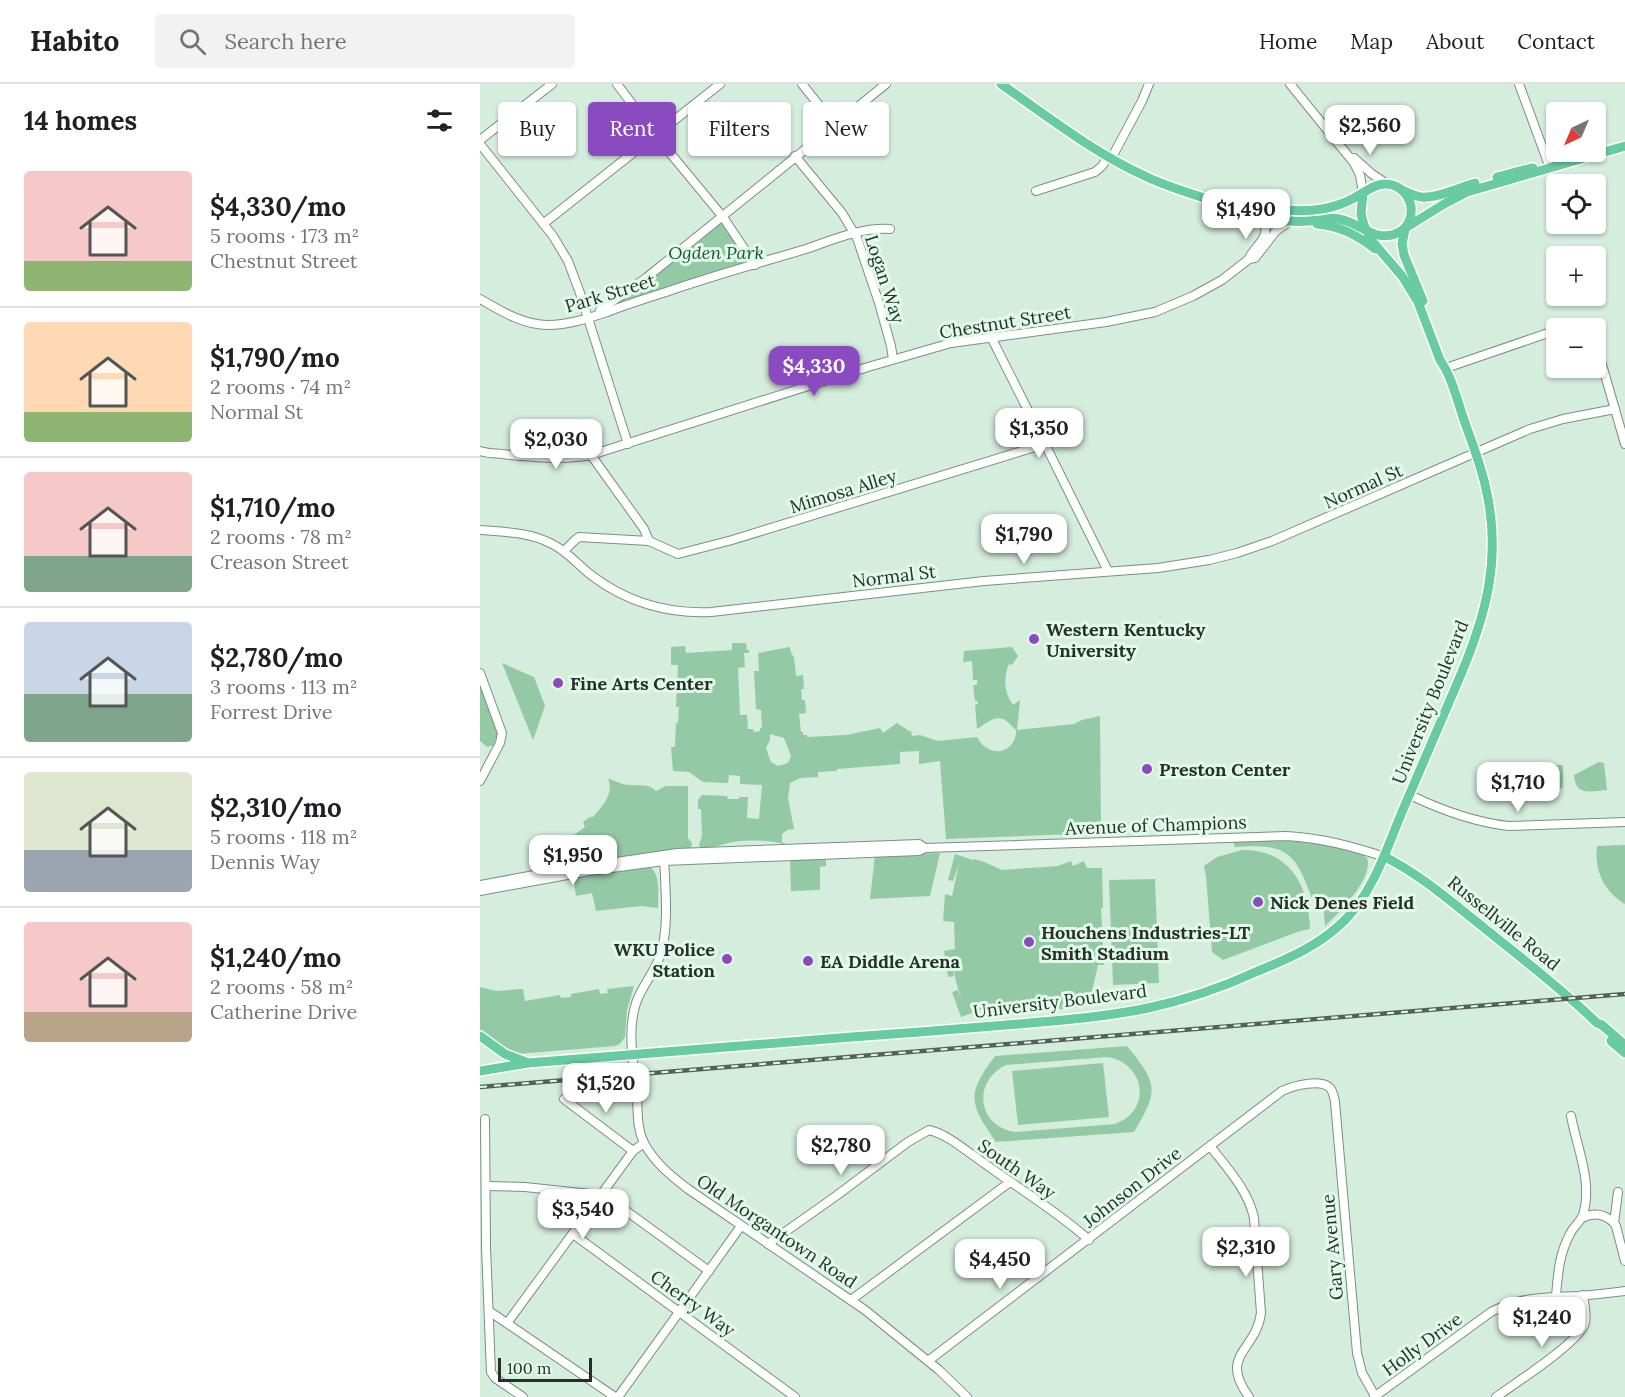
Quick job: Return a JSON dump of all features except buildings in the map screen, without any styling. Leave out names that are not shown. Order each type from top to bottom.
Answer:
[{"type":"main road","points":[[1001,84],[1110,158],[1165,184],[1226,207],[1259,216],[1341,228],[1364,240],[1386,258]]},
{"type":"main road","points":[[1295,222],[1341,219],[1374,234],[1387,236],[1406,228],[1467,192],[1625,146]]},
{"type":"main road","points":[[1209,199],[1270,208],[1311,210],[1333,206],[1376,186],[1387,184],[1420,197],[1434,197],[1527,168],[1550,168]]},
{"type":"main road","points":[[1402,190],[1407,196],[1411,209],[1406,228]]},
{"type":"main road","points":[[1363,193],[1361,214],[1366,230]]},
{"type":"main road","name":"University Boulevard","points":[[480,1071],[528,1063],[1069,1020],[1122,1013],[1164,1004],[1233,982],[1319,942],[1338,926],[1358,905],[1385,856],[1473,645],[1488,595],[1492,552],[1491,517],[1485,484],[1446,368],[1445,358],[1404,255],[1402,244],[1406,228]]},
{"type":"main road","name":"University Boulevard","points":[[1366,230],[1372,241],[1402,276],[1418,302],[1440,360],[1446,368]]},
{"type":"main road","name":"Russellville Road","points":[[1385,856],[1406,867],[1430,885],[1549,980],[1625,1045]]},
{"type":"main road","name":"Russellville Road","points":[[1597,1023],[1599,1028],[1625,1053]]},
{"type":"main road","points":[[480,1036],[505,1054],[528,1063]]},
{"type":"street","points":[[480,140],[552,84]]},
{"type":"street","points":[[617,84],[630,102]]},
{"type":"street","points":[[676,120],[720,84]]},
{"type":"street","points":[[802,84],[816,102]]},
{"type":"street","points":[[864,102],[886,84]]},
{"type":"street","points":[[1036,191],[1095,172],[1102,166],[1110,158],[1149,84]]},
{"type":"street","points":[[1290,84],[1358,170],[1363,193]]},
{"type":"street","points":[[1519,84],[1550,168]]},
{"type":"street","points":[[480,144],[557,242],[568,261],[627,444]]},
{"type":"street","points":[[1340,145],[1372,174],[1387,184]]},
{"type":"street","points":[[588,318],[646,278],[803,150]]},
{"type":"street","points":[[543,224],[630,156]]},
{"type":"street","points":[[673,156],[723,217],[755,266]]},
{"type":"street","name":"Logan Way","points":[[795,156],[842,213],[855,234],[879,303],[893,359]]},
{"type":"street","name":"Chestnut Street","points":[[1249,259],[1264,238],[1266,229],[1259,216]]},
{"type":"street","name":"Chestnut Street","points":[[480,451],[533,457],[591,455],[893,359],[951,343],[1106,322],[1155,312],[1193,296],[1222,280],[1249,259],[1254,258],[1276,231],[1295,222]]},
{"type":"street","name":"Park Street","points":[[480,299],[530,323],[546,325],[577,322],[735,270],[755,266],[855,234],[873,230],[890,230]]},
{"type":"street","points":[[1446,368],[1546,334]]},
{"type":"street","points":[[991,337],[1108,571]]},
{"type":"street","points":[[1606,378],[1625,444]]},
{"type":"street","name":"Normal St","points":[[480,530],[535,537],[564,551],[572,560],[616,591],[647,604],[682,613],[711,612],[984,581],[1158,568],[1237,554],[1328,518],[1547,423],[1615,409]]},
{"type":"street","name":"Mimosa Alley","points":[[564,551],[579,537],[649,541],[678,554],[722,543],[1046,444]]},
{"type":"street","points":[[591,455],[644,529],[649,541]]},
{"type":"street","points":[[480,673],[502,733],[500,743],[480,780]]},
{"type":"street","points":[[1410,795],[1467,818],[1490,824],[1508,826],[1625,822]]},
{"type":"street","name":"Avenue of Champions","points":[[664,858],[919,844],[925,848],[1286,836],[1338,842],[1385,856]]},
{"type":"street","points":[[480,885],[574,868],[664,858]]},
{"type":"street","points":[[480,891],[664,858]]},
{"type":"street","name":"Old Morgantown Road","points":[[664,858],[666,910],[662,949],[655,967],[638,996],[632,1022],[632,1055],[638,1123],[644,1143],[666,1171],[741,1226],[851,1300],[928,1361],[967,1397]]},
{"type":"street","name":"Johnson Drive","points":[[928,1361],[1282,1091],[1304,1084],[1320,1083],[1330,1087],[1332,1092]]},
{"type":"street","name":"Gary Avenue","points":[[1332,1092],[1335,1102],[1357,1353],[1362,1372],[1375,1396]]},
{"type":"street","points":[[564,1098],[633,1151]]},
{"type":"street","points":[[1571,1116],[1586,1178],[1587,1193],[1582,1218]]},
{"type":"street","points":[[484,1119],[486,1186],[483,1247],[489,1311],[491,1372],[495,1378],[523,1397]]},
{"type":"street","name":"South Way","points":[[768,1244],[898,1149],[926,1131],[933,1130],[1010,1182],[1089,1240]]},
{"type":"street","points":[[508,1323],[633,1151],[644,1143]]},
{"type":"street","points":[[1210,1146],[1243,1189],[1254,1218],[1261,1313],[1254,1335],[1241,1354],[1237,1368],[1238,1381],[1249,1397]]},
{"type":"street","points":[[851,1300],[1010,1182]]},
{"type":"street","points":[[486,1186],[525,1187],[607,1197],[709,1272]]},
{"type":"street","points":[[1614,1223],[1618,1192]]},
{"type":"street","points":[[1556,1296],[1562,1250],[1573,1227],[1582,1218],[1599,1214],[1610,1219],[1616,1226],[1625,1261]]},
{"type":"street","points":[[489,1311],[617,1397],[741,1226]]},
{"type":"street","name":"Cherry Way","points":[[573,1234],[795,1397]]},
{"type":"street","name":"Holly Drive","points":[[1375,1396],[1500,1307],[1528,1298],[1625,1290]]},
{"type":"street","points":[[1496,1397],[1578,1335],[1586,1320],[1583,1295]]},
{"type":"green space","name":"Ogden Park","points":[[721,221],[749,263],[610,309]]},
{"type":"green space","points":[[732,643],[746,643],[747,650],[749,650],[749,653],[744,653],[745,667],[738,668],[740,715],[747,715],[748,729],[753,729],[754,732],[762,728],[761,710],[756,709],[754,671],[759,671],[758,653],[790,647],[794,657],[796,676],[803,675],[804,689],[801,689],[806,713],[799,714],[801,732],[807,737],[846,735],[880,728],[883,733],[897,723],[911,731],[912,736],[920,735],[938,741],[977,737],[985,747],[998,751],[1011,745],[1016,736],[1016,730],[1001,718],[990,720],[977,729],[975,705],[978,704],[975,701],[973,685],[977,685],[977,680],[973,680],[972,661],[963,662],[964,651],[1012,647],[1018,656],[1012,665],[1009,664],[1005,685],[1013,705],[1020,700],[1017,730],[1074,724],[1100,716],[1101,833],[946,839],[940,761],[919,764],[919,751],[900,752],[900,764],[818,772],[818,777],[800,778],[790,783],[788,798],[794,829],[782,834],[782,842],[787,845],[766,841],[742,841],[701,850],[699,845],[702,836],[701,809],[698,809],[698,800],[702,795],[727,796],[728,799],[748,797],[747,818],[759,819],[762,785],[740,784],[740,776],[729,775],[728,783],[703,782],[689,772],[673,771],[671,747],[675,747],[679,707],[676,707],[678,665],[671,665],[671,647],[685,646],[686,653],[732,650]],"holes":[[[770,734],[784,738],[791,756],[788,763],[778,766],[771,762],[766,748]]]},
{"type":"green space","points":[[502,663],[534,677],[545,706],[533,740]]},
{"type":"green space","points":[[480,686],[484,689],[498,731],[494,745],[487,747],[480,741]]},
{"type":"green space","points":[[1599,762],[1604,763],[1607,790],[1581,790],[1575,782],[1574,775]]},
{"type":"green space","points":[[1547,765],[1563,765],[1563,788],[1547,789]]},
{"type":"green space","points":[[608,778],[627,785],[649,787],[656,791],[666,786],[688,786],[688,838],[692,843],[691,850],[553,869],[549,863],[555,851],[558,852],[567,840],[585,827],[583,822],[593,817],[609,795]]},
{"type":"green space","points":[[1271,840],[1335,846],[1359,853],[1367,858],[1368,866],[1365,875],[1354,895],[1325,926],[1323,902],[1314,903],[1302,873],[1288,855],[1268,847],[1235,847],[1233,842]]},
{"type":"green space","points":[[1625,845],[1625,904],[1606,887],[1599,872],[1596,855],[1597,846]]},
{"type":"green space","name":"Nick Denes Field","points":[[1242,850],[1259,851],[1273,856],[1294,873],[1306,898],[1310,929],[1223,960],[1212,952],[1204,866],[1217,857]]},
{"type":"green space","points":[[940,853],[930,896],[870,899],[875,855]]},
{"type":"green space","name":"Houchens Industries-LT Smith Stadium","points":[[955,854],[981,861],[981,863],[982,861],[1002,870],[1058,866],[1071,861],[1073,866],[1084,861],[1087,868],[1102,868],[1103,908],[1101,908],[1104,965],[1098,965],[1090,1000],[1082,998],[1081,1000],[1085,1001],[1084,1007],[988,1011],[987,1008],[961,1017],[952,992],[958,990],[964,1007],[956,982],[952,958],[954,976],[948,977],[944,951],[955,949],[954,922],[943,921],[945,894],[952,896],[959,864],[953,881],[948,880]]},
{"type":"green space","points":[[826,857],[826,866],[820,867],[820,890],[791,891],[790,859]]},
{"type":"green space","points":[[650,867],[657,880],[658,908],[641,906],[596,911],[592,893],[576,896],[573,877]]},
{"type":"green space","points":[[1155,879],[1159,983],[1113,985],[1109,880]]},
{"type":"green space","points":[[634,986],[627,1010],[625,1037],[620,1044],[615,1046],[517,1054],[480,1031],[480,987],[496,991],[523,989],[525,1001],[560,995],[561,998],[571,997],[571,994],[599,989],[600,994],[608,993],[607,989]]},
{"type":"green space","points":[[1127,1046],[1145,1070],[1152,1088],[1151,1096],[1134,1132],[996,1142],[980,1118],[974,1099],[979,1080],[995,1056]],"holes":[[[1107,1057],[1120,1061],[1130,1068],[1140,1088],[1135,1109],[1127,1118],[1115,1124],[1015,1132],[1002,1128],[986,1112],[984,1092],[988,1081],[995,1072],[1006,1065]]]},
{"type":"green space","points":[[1103,1063],[1109,1117],[1018,1125],[1012,1071]]},
{"type":"railway","points":[[480,1087],[1625,994]]},
{"type":"place","name":"Western Kentucky University","points":[[1034,639]]},
{"type":"place","name":"Fine Arts Center","points":[[558,683]]},
{"type":"place","name":"Preston Center","points":[[1147,769]]},
{"type":"place","name":"Nick Denes Field","points":[[1258,902]]},
{"type":"place","name":"Houchens Industries-LT Smith Stadium","points":[[1029,942]]},
{"type":"place","name":"WKU Police Station","points":[[727,959]]},
{"type":"place","name":"EA Diddle Arena","points":[[808,961]]}]
